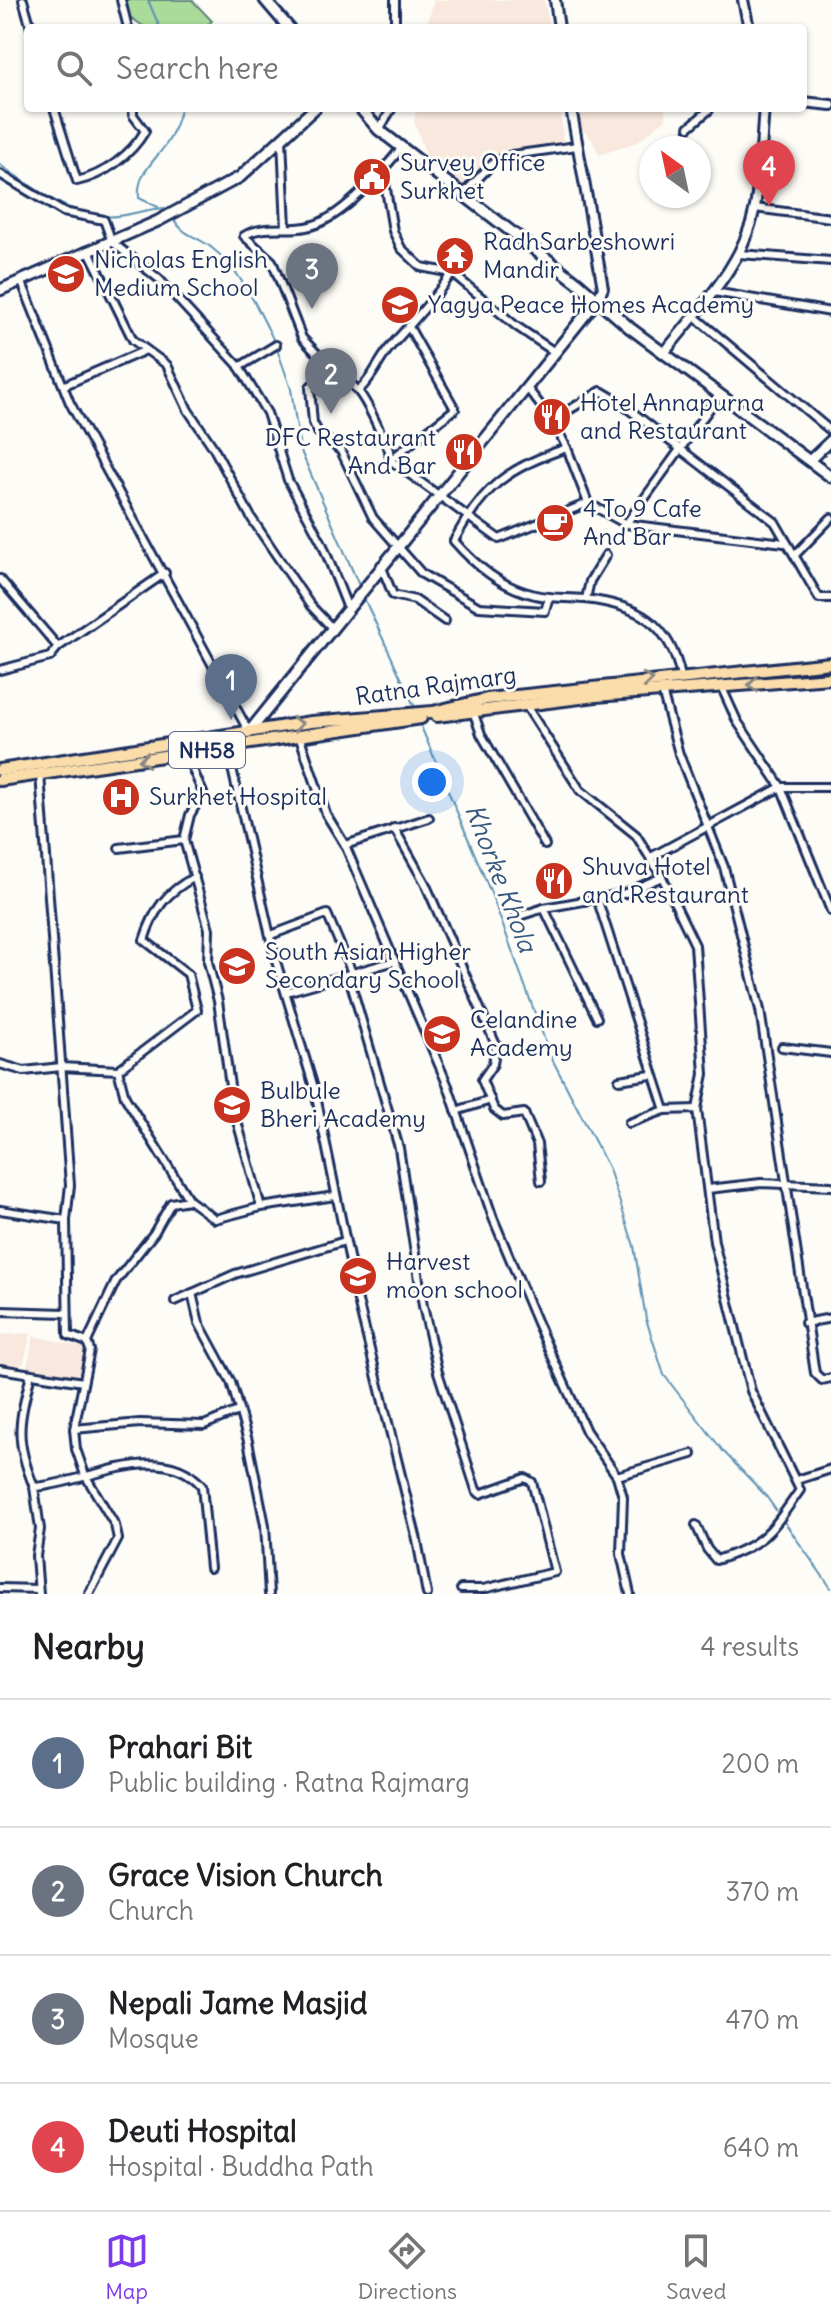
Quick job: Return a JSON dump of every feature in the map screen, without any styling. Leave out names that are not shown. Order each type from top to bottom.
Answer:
[{"type":"main road","points":[[265,0],[286,24]]},
{"type":"main road","points":[[0,290],[158,221],[240,177],[311,112]]},
{"type":"main road","points":[[363,112],[379,130],[598,299],[630,328],[811,459],[831,477]]},
{"type":"main road","points":[[249,732],[398,544],[442,498],[598,299]]},
{"type":"main road","name":"Ratna Rajmarg","points":[[436,714],[487,699],[831,663]]},
{"type":"main road","name":"Ratna Rajmarg","points":[[0,770],[40,769],[226,740],[269,728],[831,678]]},
{"type":"main road","name":"NH58","points":[[0,780],[40,769],[186,754],[226,740],[300,738],[412,716]]},
{"type":"main road","points":[[269,728],[272,740]]},
{"type":"street","points":[[23,0],[30,24]]},
{"type":"street","points":[[121,0],[127,24]]},
{"type":"street","points":[[395,24],[396,2],[407,0]]},
{"type":"street","points":[[555,0],[558,24]]},
{"type":"street","points":[[743,0],[748,24]]},
{"type":"street","points":[[807,102],[831,105]]},
{"type":"street","points":[[55,112],[77,181],[106,170],[140,140],[145,131],[133,112]]},
{"type":"street","points":[[379,130],[390,112]]},
{"type":"street","points":[[572,112],[603,288],[598,299]]},
{"type":"street","points":[[689,127],[707,112]]},
{"type":"street","points":[[665,352],[714,292],[739,254],[755,208],[764,112]]},
{"type":"street","points":[[282,139],[286,227]]},
{"type":"street","points":[[463,194],[494,162],[512,155],[577,146]]},
{"type":"street","points":[[402,147],[368,188],[325,220],[306,227],[251,232],[244,236],[272,261],[302,338],[325,362],[325,372],[310,387],[313,423],[318,432],[341,451],[373,518],[422,574],[479,607],[545,611],[549,597]]},
{"type":"street","points":[[383,171],[393,231],[401,248],[421,267],[452,273],[516,326],[556,353]]},
{"type":"street","points":[[0,174],[63,212],[104,220],[112,242],[159,279],[239,367],[267,413],[288,480],[322,543],[347,606]]},
{"type":"street","points":[[755,208],[831,218]]},
{"type":"street","points":[[89,251],[133,340],[167,365],[188,410],[213,447],[252,519],[310,605],[332,628]]},
{"type":"street","points":[[739,254],[831,261]]},
{"type":"street","points":[[359,390],[435,299],[452,273]]},
{"type":"street","points":[[21,280],[70,403],[249,732]]},
{"type":"street","points":[[714,292],[831,312]]},
{"type":"street","points":[[694,316],[831,431]]},
{"type":"street","points":[[390,460],[455,409],[409,327]]},
{"type":"street","points":[[239,367],[276,345]]},
{"type":"street","points":[[65,385],[146,350]]},
{"type":"street","points":[[325,372],[338,374],[359,390],[389,450],[390,460],[499,539],[588,503]]},
{"type":"street","points":[[527,388],[552,420],[567,448],[588,503],[626,524],[784,543]]},
{"type":"street","points":[[552,420],[601,391],[775,522],[784,543],[795,555],[819,598],[831,598]]},
{"type":"street","points":[[626,524],[678,448],[721,393]]},
{"type":"street","points":[[811,459],[831,440]]},
{"type":"street","points":[[567,448],[531,460],[498,480],[467,517],[454,541],[473,564],[502,583],[549,597],[586,599],[641,613],[665,632],[675,649],[681,677]]},
{"type":"street","points":[[795,555],[831,518]]},
{"type":"street","points":[[586,599],[590,581],[606,555]]},
{"type":"street","points":[[381,565],[393,595],[415,600],[445,621]]},
{"type":"street","points":[[0,670],[50,657],[58,647],[165,573]]},
{"type":"street","points":[[0,579],[58,647]]},
{"type":"street","points":[[722,688],[737,721],[781,787],[831,911]]},
{"type":"street","points":[[662,691],[705,825],[724,867],[760,1010],[805,1323],[817,1378],[831,1378]]},
{"type":"street","points":[[525,704],[580,790],[636,835],[662,877],[695,945],[704,1074],[697,1109],[717,1258],[751,1391],[800,1490],[773,1530],[741,1552],[716,1560],[696,1525]]},
{"type":"street","points":[[473,711],[481,734],[545,845]]},
{"type":"street","points":[[300,738],[326,814],[345,845],[456,1111],[493,1218],[537,1323],[586,1431],[617,1476],[623,1497],[621,1554],[630,1594]]},
{"type":"street","points":[[226,740],[271,935],[315,1091],[345,1241],[417,1540],[427,1594]]},
{"type":"street","points":[[186,754],[203,793],[190,815],[184,840],[209,929],[208,962],[218,1001],[233,1107],[261,1207]]},
{"type":"street","points":[[40,769],[70,1185],[66,1220],[66,1313],[68,1335],[87,1342]]},
{"type":"street","points":[[651,857],[705,825],[781,787],[831,787]]},
{"type":"street","points":[[345,845],[429,818]]},
{"type":"street","points":[[394,828],[425,883],[496,1045],[493,1064],[482,1080],[503,1116],[524,1113],[537,1144],[541,1181]]},
{"type":"street","points":[[119,848],[184,840]]},
{"type":"street","points":[[0,1064],[24,1071],[61,1067],[118,1070],[197,1010],[188,974],[144,940],[152,914],[162,899],[195,877]]},
{"type":"street","points":[[516,917],[544,908],[623,894],[662,877]]},
{"type":"street","points":[[597,898],[651,1075],[665,1110]]},
{"type":"street","points":[[544,908],[597,1018]]},
{"type":"street","points":[[271,935],[327,914],[351,976],[399,1148],[423,1306],[438,1372],[476,1490],[480,1494],[525,1478],[532,1482],[555,1572],[483,1589],[461,1589]]},
{"type":"street","points":[[286,992],[395,961]]},
{"type":"street","points":[[782,1047],[831,1053]]},
{"type":"street","points":[[118,1070],[125,1097],[189,1200],[215,1219],[261,1207],[335,1196]]},
{"type":"street","points":[[619,1080],[651,1075]]},
{"type":"street","points":[[456,1111],[491,1100]]},
{"type":"street","points":[[629,1123],[665,1110],[697,1109]]},
{"type":"street","points":[[708,1189],[761,1183],[831,1186]]},
{"type":"street","points":[[89,1594],[118,1539],[115,1525],[85,1475],[74,1429],[90,1350],[87,1342],[116,1281],[154,1233],[171,1203],[189,1200]]},
{"type":"street","points":[[0,1210],[66,1220]]},
{"type":"street","points":[[175,1301],[235,1274],[345,1241]]},
{"type":"street","points":[[192,1293],[199,1323],[231,1382],[265,1525],[269,1594]]},
{"type":"street","points":[[0,1311],[66,1313]]},
{"type":"street","points":[[805,1323],[831,1318]]},
{"type":"street","points":[[0,1369],[83,1382]]},
{"type":"street","points":[[0,1588],[38,1591],[40,1529],[34,1487],[21,1455],[18,1434],[31,1374]]},
{"type":"street","points":[[74,1429],[140,1423],[204,1425],[238,1411]]},
{"type":"street","points":[[617,1476],[692,1454]]},
{"type":"street","points":[[34,1487],[85,1475],[173,1464],[186,1470],[202,1486],[210,1568]]},
{"type":"street","points":[[797,1480],[831,1469]]},
{"type":"shaded area","points":[[434,0],[544,0],[549,24],[427,24]]},
{"type":"shaded area","points":[[416,112],[563,112],[564,146],[494,156],[463,191],[435,170],[414,122]]},
{"type":"shaded area","points":[[576,112],[665,112],[666,119],[645,136],[639,136],[637,142],[599,155],[591,138],[578,126]]},
{"type":"shaded area","points":[[31,1333],[23,1365],[0,1365],[0,1335]]},
{"type":"shaded area","points":[[34,1336],[86,1348],[77,1379],[26,1370]]},
{"type":"green space","points":[[123,0],[192,0],[212,21],[209,24],[140,24],[127,15]]},
{"type":"waterway","points":[[148,0],[158,24]]},
{"type":"waterway","points":[[158,207],[139,198],[140,182],[169,139],[180,112]]},
{"type":"waterway","name":"Khorke Khola","points":[[0,165],[55,201],[86,213],[118,216],[167,208],[170,213]]},
{"type":"waterway","name":"Khorke Khola","points":[[173,218],[181,229],[212,248],[232,268],[249,292],[275,343]]},
{"type":"waterway","name":"Khorke Khola","points":[[277,349],[291,389],[300,449],[361,590]]},
{"type":"waterway","name":"Khorke Khola","points":[[363,596],[416,710]]},
{"type":"waterway","name":"Khorke Khola","points":[[420,724],[491,893],[551,1057],[609,1169],[634,1246],[646,1319],[664,1375],[723,1451],[766,1496],[831,1588]]},
{"type":"place","name":"Survey Office Surkhet","points":[[372,177]]},
{"type":"place","name":"Deuti Hospital","points":[[769,206]]},
{"type":"place","name":"RadhSarbeshowri Mandir","points":[[455,256]]},
{"type":"place","name":"Nicholas English Medium School","points":[[66,274]]},
{"type":"place","name":"Yagya Peace Homes Academy","points":[[400,305]]},
{"type":"place","name":"Nepali Jame Masjid","points":[[312,309]]},
{"type":"place","name":"Grace Vision Church","points":[[331,414]]},
{"type":"place","name":"Hotel Annapurna and Restaurant","points":[[552,417]]},
{"type":"place","name":"DFC Restaurant And Bar","points":[[464,452]]},
{"type":"place","name":"4 To 9 Cafe And Bar","points":[[555,523]]},
{"type":"place","name":"Prahari Bit","points":[[231,720]]},
{"type":"place","name":"Surkhet Hospital","points":[[121,797]]},
{"type":"place","name":"Shuva Hotel and Restaurant","points":[[554,881]]},
{"type":"place","name":"South Asian Higher Secondary School","points":[[237,966]]},
{"type":"place","name":"Celandine Academy","points":[[442,1034]]},
{"type":"place","name":"Bulbule Bheri Academy","points":[[232,1105]]},
{"type":"place","name":"Harvest moon school","points":[[358,1276]]}]
